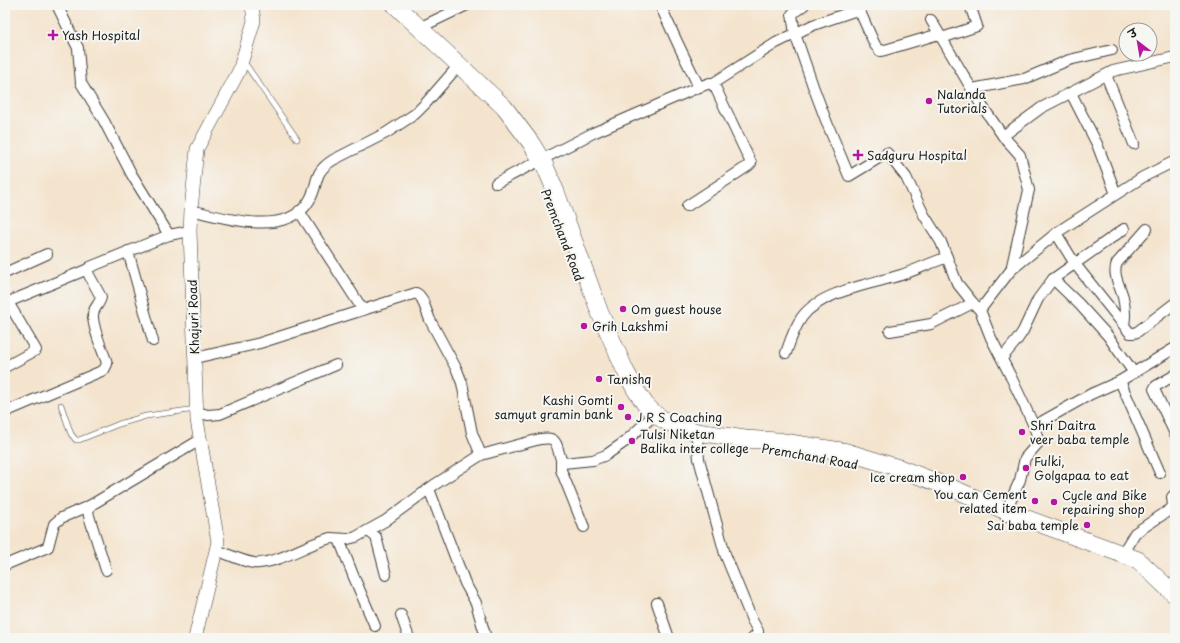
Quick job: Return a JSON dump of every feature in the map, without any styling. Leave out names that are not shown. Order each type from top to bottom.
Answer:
[{"type":"highway","name":"Premchand Road","points":[[395,5],[508,111],[531,143],[537,162],[556,192],[600,313],[625,370],[652,417],[661,428],[673,433],[697,439],[799,452],[845,461],[919,482],[1005,514],[1138,560],[1175,596]]},
{"type":"highway","name":"Premchand Road","points":[[652,417],[697,432],[745,439],[777,441],[846,452],[922,477],[1005,514],[1155,576]]},
{"type":"street","points":[[57,5],[78,48],[81,83],[104,121],[132,175],[169,235]]},
{"type":"street","name":"Khajuri Road","points":[[195,638],[218,542],[200,440],[194,358],[190,231],[196,149],[239,71],[254,21],[252,5]]},
{"type":"street","points":[[419,28],[467,5]]},
{"type":"street","points":[[660,5],[699,87]]},
{"type":"street","points":[[804,5],[792,14],[795,34],[819,101],[849,176],[887,153],[906,177],[924,215],[941,242],[957,283],[977,307],[1034,426],[1039,442],[1025,458],[1020,480],[1005,514]]},
{"type":"street","points":[[496,183],[594,133],[707,83],[712,84],[776,43],[813,25],[857,11],[862,16],[875,45],[880,51],[977,26],[970,5]]},
{"type":"street","points":[[931,20],[972,89],[1003,136],[1020,155],[1029,190],[1011,270]]},
{"type":"street","points":[[972,89],[1024,79],[1068,60],[1112,50]]},
{"type":"street","points":[[1003,136],[1042,108],[1113,71],[1175,57]]},
{"type":"street","points":[[191,210],[222,218],[257,223],[282,220],[299,211],[308,203],[317,177],[325,165],[386,133],[415,114],[460,65]]},
{"type":"street","points":[[1106,75],[1134,144]]},
{"type":"street","points":[[687,206],[751,163],[712,84]]},
{"type":"street","points":[[1071,93],[1097,144],[1116,194]]},
{"type":"street","points":[[890,331],[931,324],[977,307],[1011,270],[1056,233],[1143,176],[1175,161]]},
{"type":"street","points":[[299,211],[363,310]]},
{"type":"street","points":[[1002,358],[1023,331],[1038,299],[1053,279],[1124,229]]},
{"type":"street","points":[[1124,325],[1126,314],[1115,273],[1115,267],[1116,263],[1147,229]]},
{"type":"street","points":[[5,367],[36,350],[8,302],[169,235],[190,231]]},
{"type":"street","points":[[1056,233],[1075,264],[1130,333],[1134,333],[1175,303]]},
{"type":"street","points":[[128,251],[153,341]]},
{"type":"street","points":[[5,273],[47,254]]},
{"type":"street","points":[[786,354],[795,328],[802,317],[818,303],[830,296],[850,289],[901,274],[947,258]]},
{"type":"street","points":[[5,412],[100,372],[106,367],[106,360],[93,319],[94,310],[102,299],[88,275],[88,268]]},
{"type":"street","points":[[1053,279],[1079,304],[1108,336],[1134,373]]},
{"type":"street","points":[[194,358],[260,343],[414,293],[418,293],[430,320],[457,370],[462,383],[472,433],[481,455]]},
{"type":"street","points":[[1034,426],[1091,394],[1120,381],[1175,348]]},
{"type":"street","points":[[197,411],[208,415],[220,414],[336,365]]},
{"type":"street","points":[[1175,375],[1156,386],[1154,389],[1175,434]]},
{"type":"street","points":[[1120,381],[1160,473]]},
{"type":"street","points":[[562,462],[593,460],[606,455],[626,441],[652,417]]},
{"type":"street","points":[[216,550],[245,561],[263,563],[330,538],[352,539],[385,521],[429,489],[481,455],[540,439],[551,439],[555,442],[562,462],[561,470],[584,527]]},
{"type":"street","points":[[697,439],[699,459],[725,554],[758,631],[758,634],[753,638]]},
{"type":"street","points":[[5,565],[48,547],[54,524],[60,518],[91,505],[200,440]]},
{"type":"street","points":[[429,489],[466,583],[476,602],[486,638]]},
{"type":"street","points":[[1122,554],[1135,533],[1171,509],[1173,505],[1172,497],[1175,494]]},
{"type":"street","points":[[91,505],[88,511],[89,516],[106,570]]},
{"type":"street","points":[[368,531],[376,537],[386,575]]},
{"type":"street","points":[[340,539],[352,575],[375,626]]},
{"type":"street","points":[[657,603],[669,638]]},
{"type":"street","points":[[401,615],[409,638]]},
{"type":"lane","points":[[242,59],[298,139]]},
{"type":"lane","points":[[61,405],[71,434],[76,440],[130,420],[146,416],[197,411]]},
{"type":"place","name":"Yash Hospital","points":[[53,35]]},
{"type":"place","name":"Nalanda Tutorials","points":[[929,101]]},
{"type":"place","name":"Sadguru Hospital","points":[[858,155]]},
{"type":"place","name":"Om guest house","points":[[623,309]]},
{"type":"place","name":"Grih Lakshmi","points":[[584,326]]},
{"type":"place","name":"Tanishq","points":[[599,379]]},
{"type":"place","name":"Kashi Gomti samyut gramin bank","points":[[621,407]]},
{"type":"place","name":"J R S Coaching","points":[[628,417]]},
{"type":"place","name":"Shri Daitra veer baba temple","points":[[1022,432]]},
{"type":"place","name":"Tulsi Niketan Balika inter college","points":[[632,441]]},
{"type":"place","name":"Fulki, Golgapaa to eat","points":[[1026,468]]},
{"type":"place","name":"Ice cream shop","points":[[963,477]]},
{"type":"place","name":"You can Cement related item","points":[[1035,501]]},
{"type":"place","name":"Cycle and Bike repairing shop","points":[[1054,502]]},
{"type":"place","name":"Sai baba temple","points":[[1087,525]]}]
